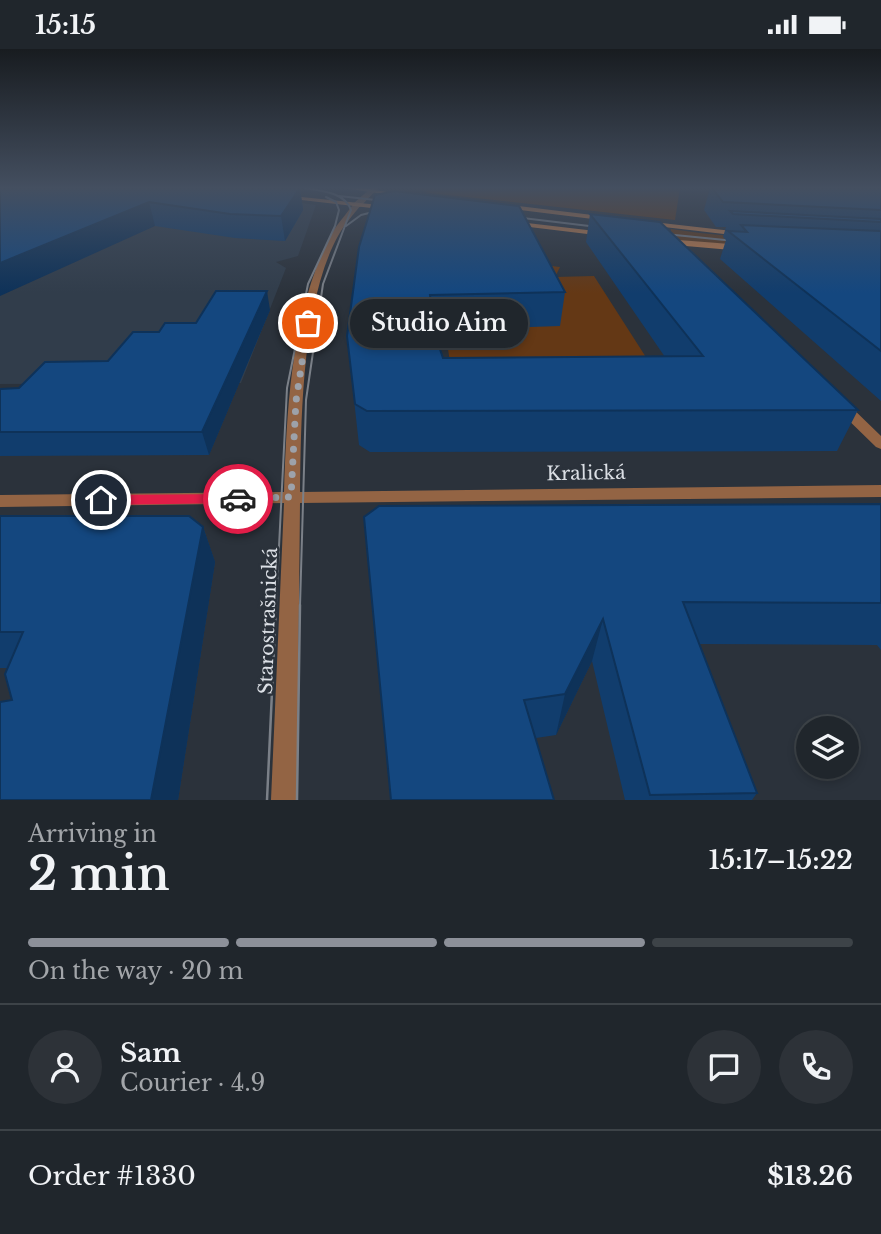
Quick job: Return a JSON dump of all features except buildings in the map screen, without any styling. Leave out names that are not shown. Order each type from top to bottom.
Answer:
[{"type":"main road","points":[[513,223],[609,235]]},
{"type":"main road","points":[[643,223],[746,235]]},
{"type":"main road","points":[[662,241],[757,249]]},
{"type":"street","name":"Starostrašnická","points":[[284,800],[291,497],[296,401],[315,284],[344,223]]},
{"type":"street","points":[[675,243],[685,252]]},
{"type":"street","points":[[832,396],[881,444]]},
{"type":"street","name":"Kralická","points":[[0,501],[881,491]]},
{"type":"shaded area","points":[[0,223],[310,223],[298,256],[276,262],[286,268],[241,383],[0,384]]},
{"type":"shaded area","points":[[671,229],[700,233],[881,251],[669,239]]},
{"type":"shaded area","points":[[505,260],[560,267],[555,277],[594,276],[658,376],[451,369],[445,329]]},
{"type":"tram line","points":[[276,606],[287,388],[308,284],[336,223]]},
{"type":"tram line","points":[[300,606],[306,400],[323,284],[346,223]]},
{"type":"tram line","points":[[346,226],[350,223]]},
{"type":"tram line","points":[[564,223],[606,228]]},
{"type":"tram line","points":[[655,233],[745,242]]},
{"type":"tram line","points":[[267,800],[276,605]]},
{"type":"tram line","points":[[297,800],[300,605]]},
{"type":"way so far","points":[[238,499],[291,497],[296,401],[308,323]]},
{"type":"place","name":"Studio Aim","points":[[308,323]]},
{"type":"route","points":[[101,500],[238,499]]}]
